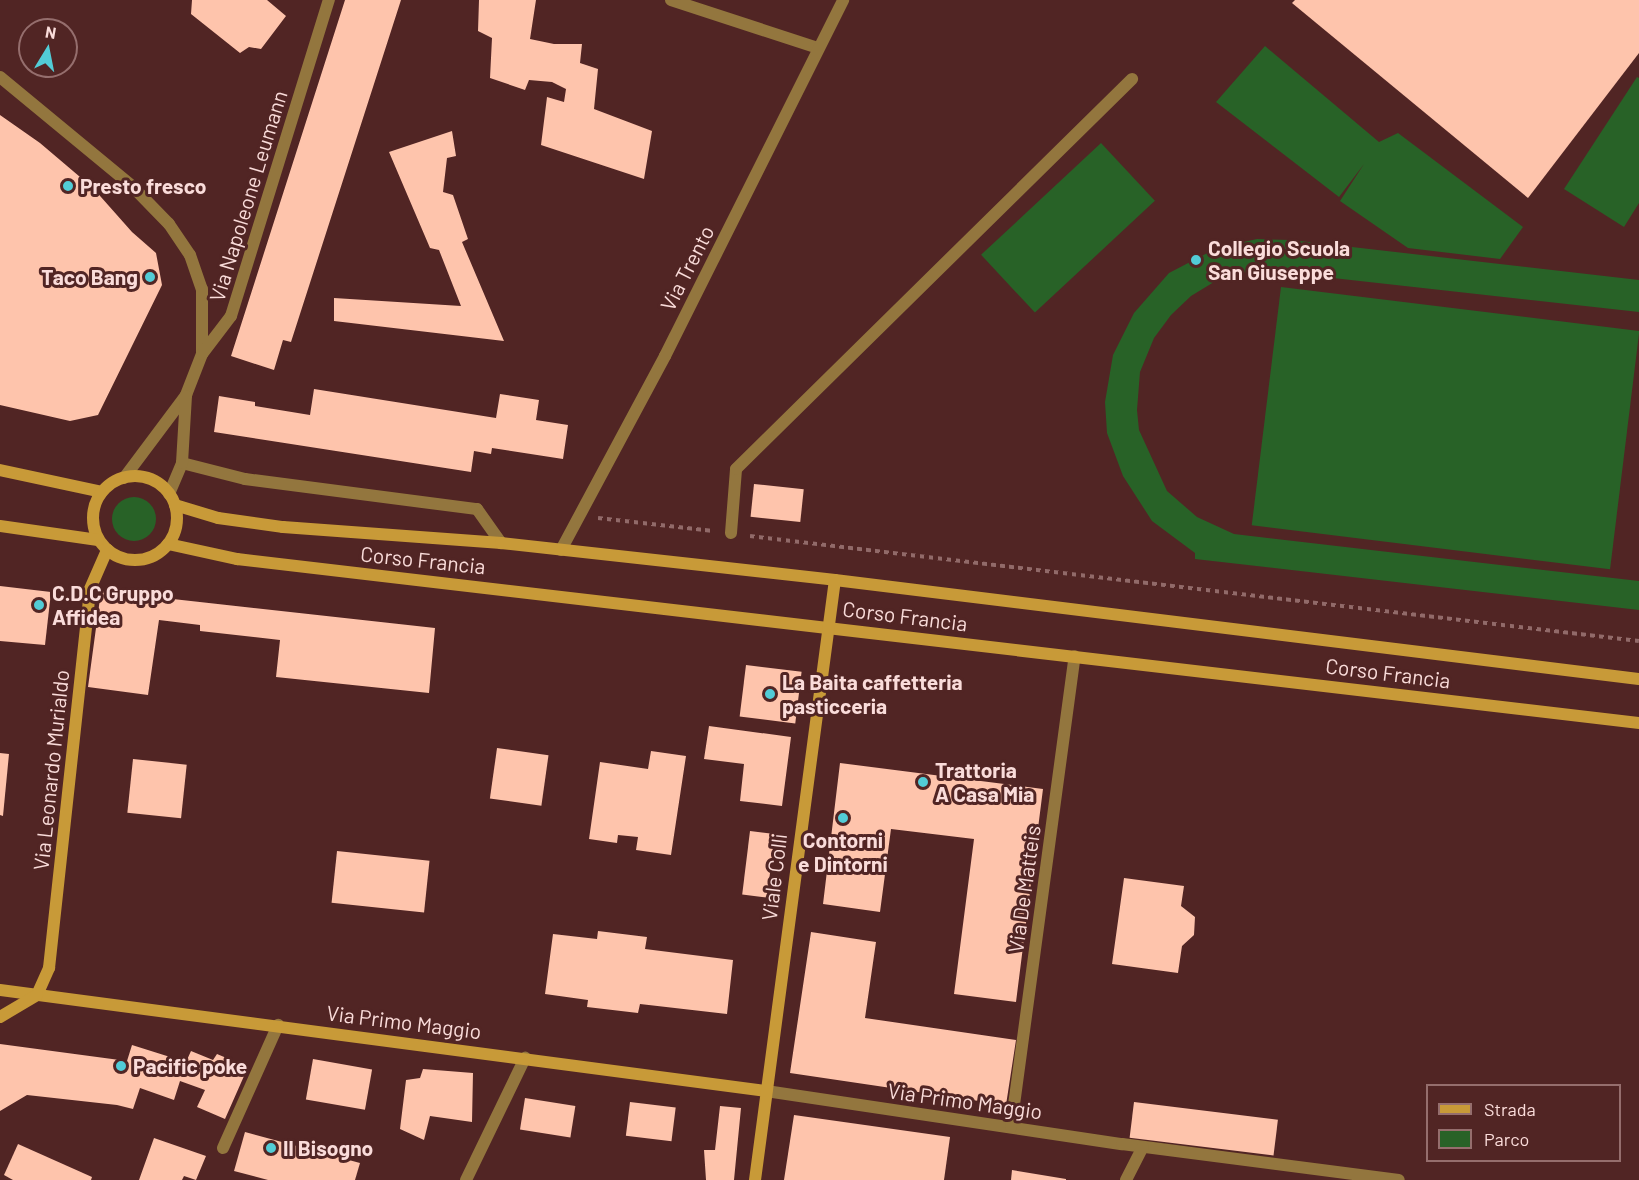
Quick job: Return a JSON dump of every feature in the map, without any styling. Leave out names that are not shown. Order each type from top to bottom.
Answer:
[{"type":"main road","points":[[0,470],[102,492]]},
{"type":"main road","points":[[124,478],[151,480],[172,500],[176,526],[168,544],[158,554],[137,560],[116,556],[98,540],[93,515],[102,492],[124,478]]},
{"type":"main road","name":"Corso Francia","points":[[172,500],[218,518],[262,524],[501,543],[835,580],[1639,679]]},
{"type":"main road","points":[[0,526],[98,540]]},
{"type":"main road","name":"Corso Francia","points":[[168,544],[237,559],[827,626],[1639,723]]},
{"type":"main road","name":"Via Leonardo Murialdo","points":[[37,995],[49,969],[90,589],[107,550]]},
{"type":"main road","name":"Viale Colli","points":[[754,1180],[835,580]]},
{"type":"main road","name":"Via Primo Maggio","points":[[0,990],[278,1025],[766,1092]]},
{"type":"main road","points":[[0,1017],[37,995]]},
{"type":"street","name":"Via Napoleone Leumann","points":[[124,478],[186,395],[202,354],[231,316],[329,0]]},
{"type":"street","points":[[671,0],[818,48]]},
{"type":"street","name":"Via Trento","points":[[561,550],[665,356],[843,0]]},
{"type":"street","points":[[0,77],[132,186],[169,224],[190,255],[202,290],[202,354]]},
{"type":"street","points":[[731,533],[736,470],[1132,79]]},
{"type":"street","name":"Via Napoleone Leumann","points":[[172,500],[182,463],[186,395]]},
{"type":"street","name":"Corso Francia","points":[[182,463],[245,479],[477,509],[501,543]]},
{"type":"street","name":"Via De Matteis","points":[[1011,1127],[1075,656]]},
{"type":"street","points":[[223,1148],[278,1025]]},
{"type":"street","points":[[466,1180],[525,1058]]},
{"type":"street","name":"Via Primo Maggio","points":[[766,1092],[1143,1147],[1301,1165],[1397,1180]]},
{"type":"street","points":[[1126,1180],[1143,1147]]},
{"type":"path","points":[[580,516],[1639,641]]},
{"type":"green space","points":[[1265,46],[1379,142],[1398,133],[1523,227],[1500,259],[1408,248],[1340,201],[1364,164],[1339,197],[1216,102]]},
{"type":"green space","points":[[1637,77],[1639,78],[1639,203],[1624,227],[1564,189]]},
{"type":"green space","points":[[1101,143],[1155,201],[1035,313],[981,255]]},
{"type":"green space","points":[[1257,239],[1291,240],[1639,280],[1639,312],[1270,271],[1241,273],[1214,282],[1191,296],[1171,315],[1154,338],[1140,372],[1137,410],[1139,430],[1167,491],[1197,517],[1234,534],[1639,581],[1639,610],[1195,559],[1195,553],[1152,521],[1123,476],[1107,433],[1105,402],[1113,355],[1134,313],[1169,273],[1217,248]]},
{"type":"green space","points":[[1281,287],[1639,331],[1610,569],[1252,525]]},
{"type":"green space","points":[[134,497],[149,504],[156,519],[149,534],[134,541],[119,534],[112,519],[119,504]]},
{"type":"building","points":[[192,0],[267,0],[286,16],[261,49],[249,47],[240,53],[191,14]]},
{"type":"building","points":[[345,0],[401,0],[291,342],[283,340],[274,370],[231,356]]},
{"type":"building","points":[[479,0],[536,0],[530,39],[554,44],[582,44],[580,63],[598,69],[594,109],[652,131],[644,179],[541,145],[547,97],[564,102],[566,89],[552,82],[529,80],[525,90],[490,78],[492,38],[478,31]]},
{"type":"building","points":[[1295,0],[1639,0],[1639,53],[1528,198],[1292,3]]},
{"type":"building","points":[[0,115],[40,143],[93,188],[132,232],[156,253],[162,285],[98,415],[70,421],[0,405]]},
{"type":"building","points":[[452,131],[456,156],[447,158],[443,192],[453,195],[468,239],[462,242],[504,341],[334,321],[334,298],[461,306],[439,250],[430,248],[389,152]]},
{"type":"building","points":[[314,389],[496,418],[500,394],[539,400],[536,420],[568,425],[563,459],[492,448],[491,454],[474,451],[471,472],[214,432],[219,396],[255,402],[255,406],[310,415]]},
{"type":"building","points":[[754,484],[804,489],[800,522],[751,517]]},
{"type":"building","points":[[0,586],[51,592],[45,645],[0,641]]},
{"type":"building","points":[[101,591],[435,628],[429,693],[276,677],[280,640],[200,631],[200,625],[159,620],[148,695],[88,687]]},
{"type":"building","name":"La Baita caffetteria pasticceria","points":[[746,665],[802,672],[795,723],[740,717]]},
{"type":"building","points":[[709,726],[791,737],[782,806],[740,801],[744,764],[704,759]]},
{"type":"building","points":[[497,748],[548,755],[541,806],[490,799]]},
{"type":"building","points":[[651,751],[686,756],[671,855],[636,850],[638,837],[618,835],[617,843],[589,839],[600,762],[648,769]]},
{"type":"building","points":[[0,753],[9,754],[3,816],[0,815]]},
{"type":"building","points":[[133,759],[187,765],[181,818],[127,813]]},
{"type":"building","points":[[840,763],[1043,789],[1016,1002],[954,994],[974,839],[891,829],[880,912],[823,904]]},
{"type":"building","points":[[750,831],[775,834],[767,898],[742,895]]},
{"type":"building","points":[[337,851],[429,861],[424,912],[332,903]]},
{"type":"building","points":[[1124,878],[1184,886],[1181,906],[1195,917],[1194,935],[1182,946],[1178,973],[1112,964]]},
{"type":"building","points":[[598,931],[647,937],[645,949],[733,960],[727,1014],[640,1004],[638,1013],[587,1007],[588,1000],[545,994],[553,934],[597,939]]},
{"type":"building","points":[[811,932],[876,942],[865,1018],[1016,1040],[1006,1105],[790,1073]]},
{"type":"building","points":[[0,1044],[127,1061],[132,1045],[186,1062],[191,1051],[213,1060],[217,1054],[248,1067],[225,1119],[197,1107],[205,1090],[180,1081],[174,1100],[140,1088],[133,1109],[117,1105],[27,1095],[0,1111]]},
{"type":"building","points":[[313,1059],[372,1069],[365,1110],[306,1099]]},
{"type":"building","points":[[423,1069],[473,1073],[472,1122],[430,1116],[424,1140],[400,1129],[406,1080],[420,1078]]},
{"type":"building","points":[[525,1098],[575,1106],[570,1138],[520,1130]]},
{"type":"building","points":[[630,1102],[676,1108],[672,1141],[626,1136]]},
{"type":"building","points":[[1134,1102],[1278,1120],[1274,1155],[1130,1138]]},
{"type":"building","points":[[720,1106],[741,1108],[734,1180],[706,1180],[704,1150],[715,1150]]},
{"type":"building","points":[[794,1115],[950,1137],[944,1180],[784,1180]]},
{"type":"building","name":"Il Bisogno","points":[[245,1132],[360,1163],[355,1180],[268,1180],[234,1171]]},
{"type":"building","points":[[154,1138],[206,1156],[196,1180],[184,1176],[182,1180],[139,1180]]},
{"type":"building","points":[[18,1144],[92,1177],[91,1180],[13,1180],[4,1175]]},
{"type":"building","points":[[1012,1170],[1066,1179],[1066,1180],[1011,1180]]},
{"type":"place","name":"Presto fresco","points":[[68,186]]},
{"type":"place","name":"Collegio Scuola San Giuseppe","points":[[1196,260]]},
{"type":"place","name":"Taco Bang","points":[[150,277]]},
{"type":"place","name":"C.D.C Gruppo Affidea","points":[[39,605]]},
{"type":"place","name":"La Baita caffetteria pasticceria","points":[[770,694]]},
{"type":"place","name":"Trattoria A Casa Mia","points":[[923,782]]},
{"type":"place","name":"Contorni e Dintorni","points":[[843,818]]},
{"type":"place","name":"Pacific poke","points":[[121,1066]]},
{"type":"place","name":"Il Bisogno","points":[[271,1148]]}]
